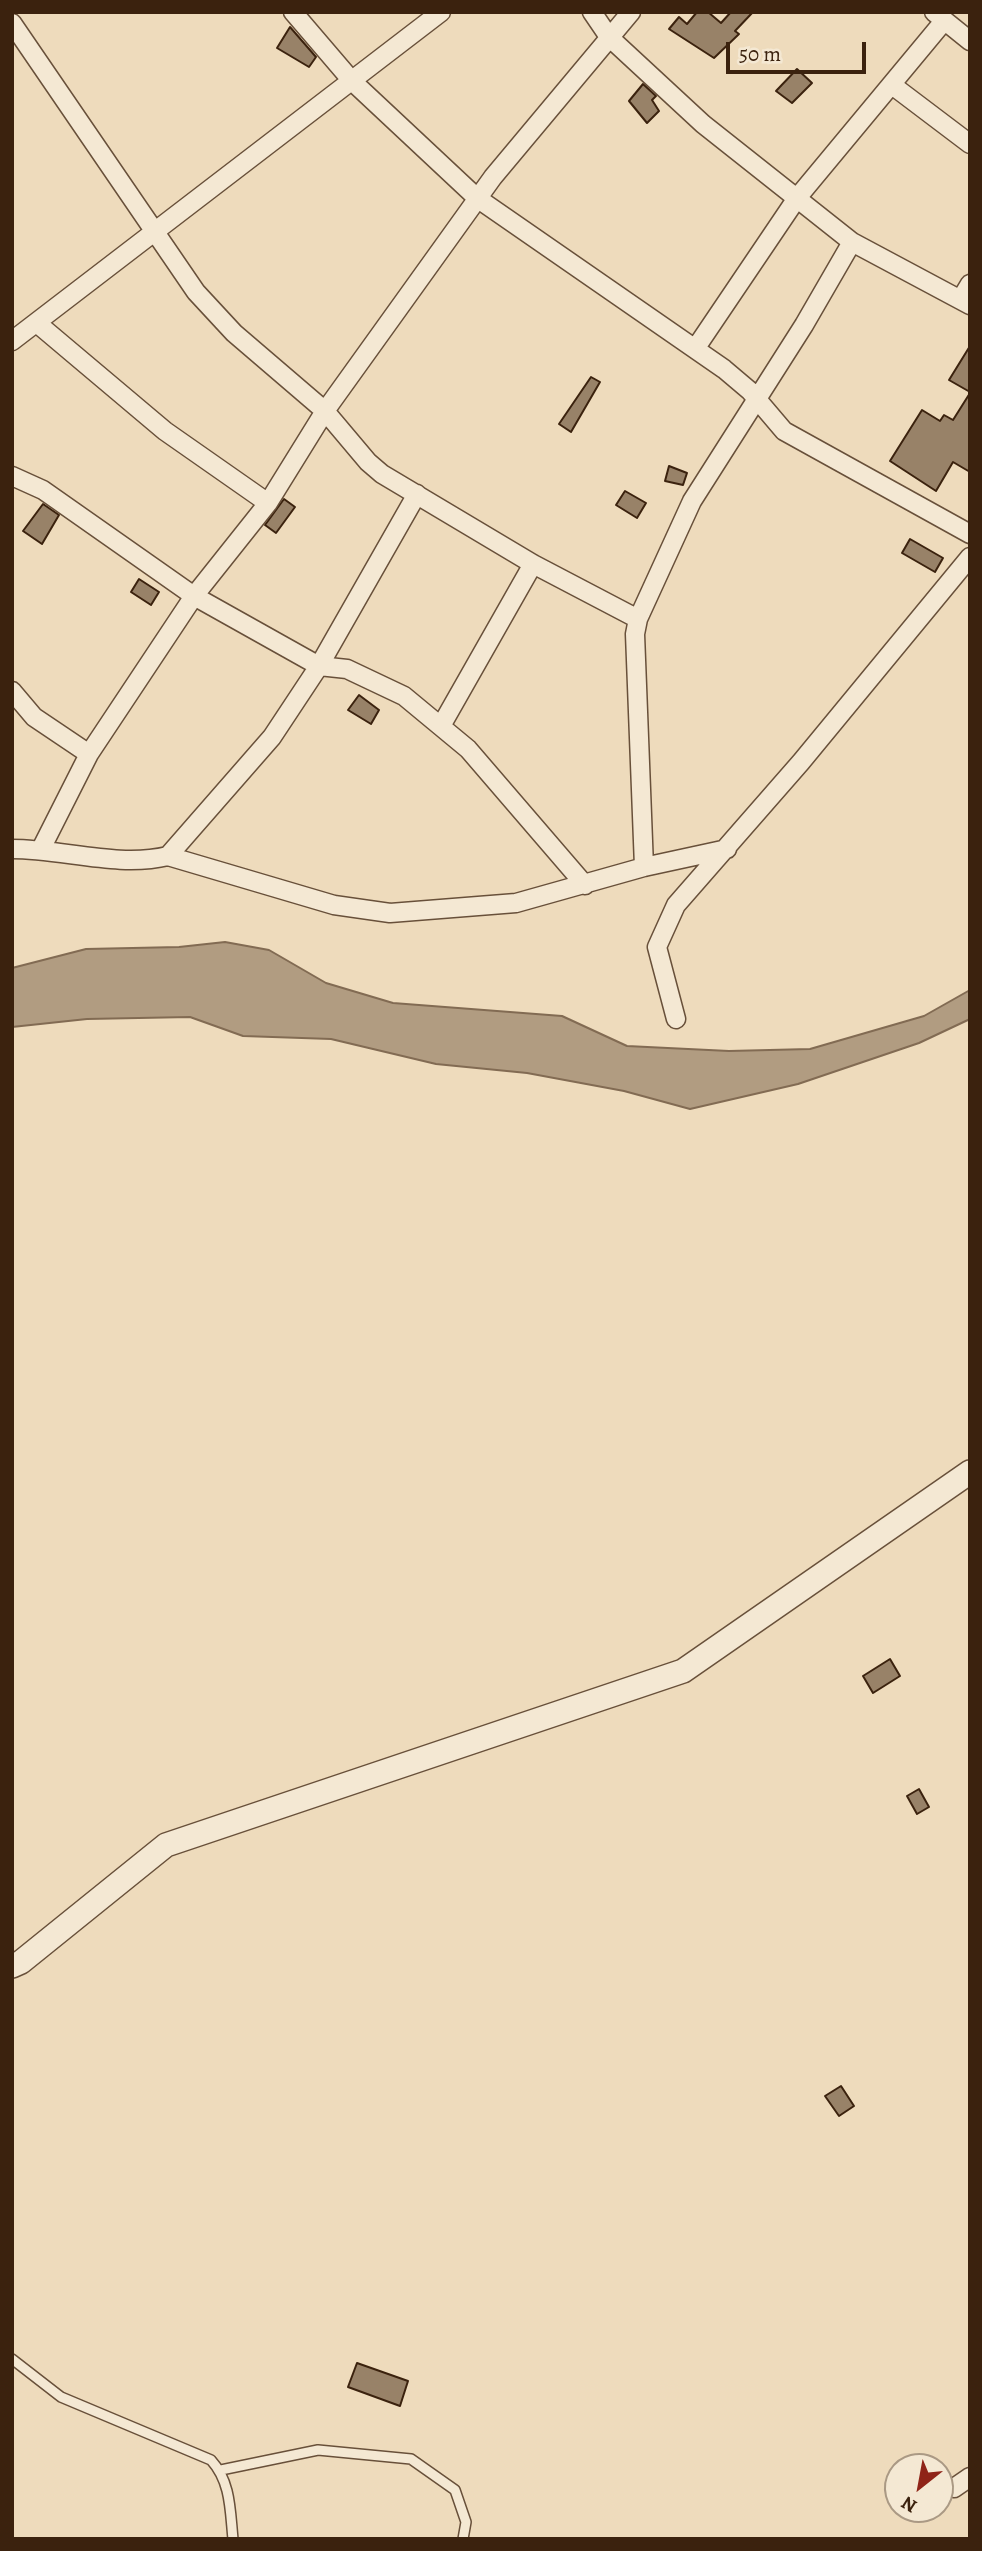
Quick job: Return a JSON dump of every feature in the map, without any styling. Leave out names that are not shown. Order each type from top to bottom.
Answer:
[{"type":"street","points":[[293,12],[352,81],[477,198],[724,369],[785,430],[881,487],[970,534]]},
{"type":"street","points":[[12,341],[38,324],[441,12]]},
{"type":"street","points":[[592,12],[609,37],[703,124],[852,242],[967,296]]},
{"type":"street","points":[[41,849],[89,754],[194,596],[268,503],[325,411],[477,198],[631,12]]},
{"type":"street","points":[[695,349],[797,198],[892,85],[939,16],[970,41]]},
{"type":"street","points":[[12,23],[195,292],[234,333],[325,411],[368,462],[533,564],[638,619]]},
{"type":"street","points":[[892,85],[970,144]]},
{"type":"street","points":[[644,867],[635,634],[638,619],[692,501],[852,242]]},
{"type":"street","points":[[38,324],[165,431],[268,503]]},
{"type":"street","points":[[12,476],[44,490],[194,596],[318,666],[347,669],[404,696],[468,749],[585,885]]},
{"type":"street","points":[[168,856],[226,788],[265,749],[318,666],[417,494]]},
{"type":"street","points":[[676,1019],[657,947],[677,905],[727,849],[970,557]]},
{"type":"street","points":[[441,726],[533,564]]},
{"type":"street","points":[[12,691],[34,717],[89,754]]},
{"type":"street","points":[[12,849],[41,849],[146,861],[168,856],[334,905],[390,913],[516,903],[644,867],[727,849]]},
{"type":"street","points":[[12,1966],[21,1962],[166,1845],[683,1671],[970,1472]]},
{"type":"street","points":[[954,2488],[970,2477]]},
{"type":"lane","points":[[12,2359],[61,2397],[211,2460],[220,2470],[228,2487],[233,2539]]},
{"type":"lane","points":[[220,2470],[318,2449],[411,2459],[455,2490],[466,2522],[463,2539]]},
{"type":"shaded area","points":[[225,942],[269,950],[326,983],[393,1003],[562,1016],[627,1046],[729,1051],[810,1049],[924,1016],[970,990],[970,1019],[919,1043],[798,1084],[690,1109],[624,1091],[527,1073],[436,1064],[331,1039],[243,1036],[190,1017],[87,1019],[12,1027],[12,968],[86,949],[179,947]]},
{"type":"building","points":[[697,12],[708,12],[721,23],[731,12],[753,12],[735,31],[739,34],[714,58],[669,29],[679,17],[687,24]]},
{"type":"building","points":[[290,27],[316,57],[309,67],[277,48]]},
{"type":"building","points":[[797,69],[812,83],[792,103],[776,91]]},
{"type":"building","points":[[643,84],[656,96],[652,100],[659,111],[647,123],[629,101]]},
{"type":"building","points":[[970,346],[970,392],[949,380]]},
{"type":"building","points":[[591,377],[600,382],[571,432],[559,424]]},
{"type":"building","points":[[970,393],[970,472],[953,462],[936,491],[890,461],[922,410],[940,421],[944,415],[953,420]]},
{"type":"building","points":[[669,466],[687,473],[683,485],[665,481]]},
{"type":"building","points":[[625,491],[646,503],[637,518],[616,505]]},
{"type":"building","points":[[284,499],[295,507],[276,533],[265,525]]},
{"type":"building","points":[[43,504],[59,515],[42,544],[23,531]]},
{"type":"building","points":[[910,539],[943,558],[935,572],[902,553]]},
{"type":"building","points":[[139,579],[159,592],[151,605],[131,592]]},
{"type":"building","points":[[359,695],[379,710],[371,724],[348,710]]},
{"type":"building","points":[[890,1659],[900,1676],[873,1693],[863,1676]]},
{"type":"building","points":[[919,1789],[929,1807],[917,1814],[907,1796]]},
{"type":"building","points":[[841,2086],[854,2106],[839,2116],[825,2096]]},
{"type":"building","points":[[357,2363],[408,2381],[400,2406],[348,2387]]}]
